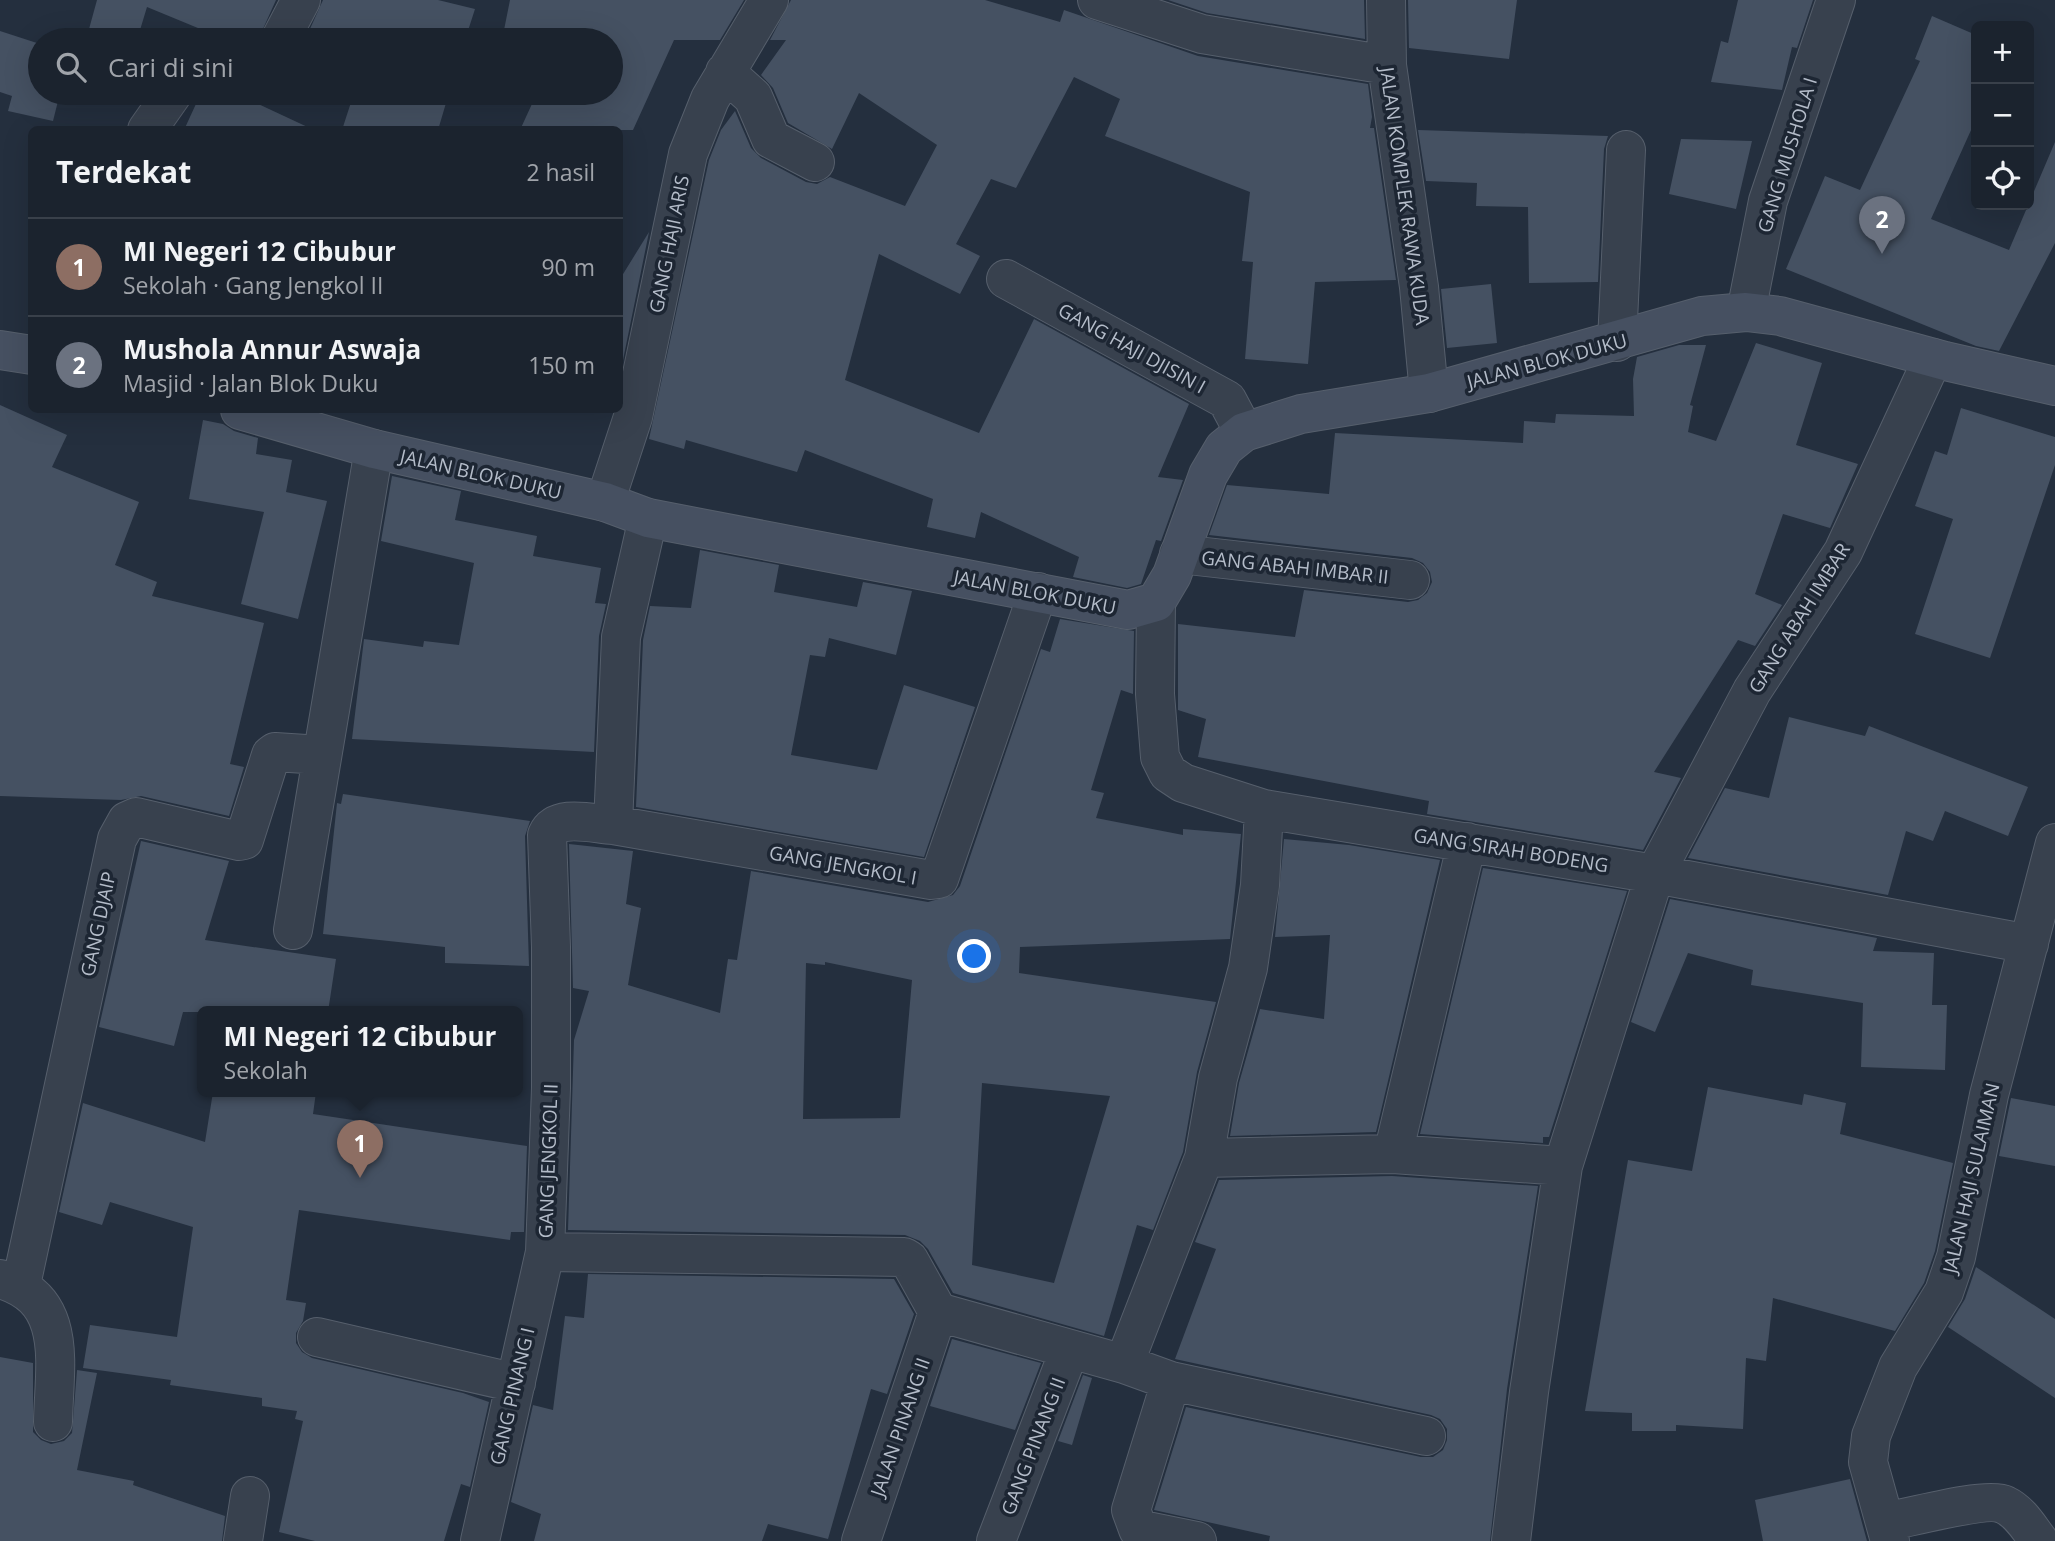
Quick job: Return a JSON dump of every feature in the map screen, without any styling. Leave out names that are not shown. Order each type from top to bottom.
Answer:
[{"type":"street","points":[[286,28],[301,0]]},
{"type":"street","name":"GANG HAJI ARIS","points":[[606,502],[633,417],[672,234],[677,194],[688,154],[725,72],[768,0]]},
{"type":"street","points":[[1097,0],[1202,34],[1387,65]]},
{"type":"street","name":"JALAN KOMPLEK RAWA KUDA","points":[[1386,0],[1387,65],[1418,274],[1429,393]]},
{"type":"street","name":"GANG MUSHOLA I","points":[[1746,312],[1768,201],[1836,0]]},
{"type":"street","points":[[725,72],[753,97],[771,139],[814,162]]},
{"type":"street","points":[[149,126],[164,105]]},
{"type":"street","points":[[1617,342],[1626,150]]},
{"type":"street","name":"GANG HAJI DJISIN I","points":[[1006,279],[1227,400],[1244,432]]},
{"type":"street","name":"JALAN BLOK DUKU","points":[[250,413],[374,449],[606,502],[648,518],[1129,610],[1156,601],[1179,554],[1208,475],[1224,447],[1244,432],[1301,414],[1429,393],[1702,316],[1746,312],[1780,316],[1939,359],[2055,386]]},
{"type":"street","points":[[0,350],[28,354]]},
{"type":"street","name":"GANG ABAH IMBAR","points":[[1511,1541],[1563,1166],[1655,874],[1752,691],[1843,552],[1939,359]]},
{"type":"street","points":[[293,930],[374,449]]},
{"type":"street","points":[[613,825],[621,637],[648,518]]},
{"type":"street","name":"GANG ABAH IMBAR II","points":[[1179,554],[1410,580]]},
{"type":"street","name":"GANG JENGKOL I","points":[[613,825],[931,880],[939,879],[1038,592]]},
{"type":"street","name":"GANG SIRAH BODENG","points":[[1156,601],[1155,694],[1160,757],[1168,773],[1184,783],[1264,809],[1655,874],[2029,944]]},
{"type":"street","name":"GANG DJAIP","points":[[10,1282],[117,839],[127,821],[136,817],[244,840],[271,755],[275,752],[321,755]]},
{"type":"street","points":[[1124,1364],[1204,1158],[1218,1079],[1248,968],[1260,885],[1264,809]]},
{"type":"street","name":"GANG JENGKOL II","points":[[613,825],[562,821],[551,828],[547,835],[551,1037],[545,1252],[904,1257],[909,1260],[938,1312]]},
{"type":"street","points":[[1393,1154],[1467,842]]},
{"type":"street","name":"JALAN HAJI SULAIMAN","points":[[1887,1536],[1868,1462],[1871,1436],[1898,1367],[1944,1292],[1956,1257],[1989,1095],[2055,843]]},
{"type":"street","points":[[1204,1158],[1393,1154],[1563,1166]]},
{"type":"street","name":"GANG PINANG I","points":[[480,1541],[545,1252]]},
{"type":"street","points":[[10,1282],[41,1303],[54,1336],[53,1422]]},
{"type":"street","points":[[938,1312],[1069,1351],[1124,1364],[1171,1381],[1426,1436]]},
{"type":"street","name":"JALAN PINANG II","points":[[861,1541],[938,1312]]},
{"type":"street","points":[[317,1336],[516,1383]]},
{"type":"street","name":"GANG PINANG II","points":[[996,1541],[1069,1351]]},
{"type":"street","points":[[1171,1381],[1131,1510],[1138,1529],[1197,1541]]},
{"type":"street","points":[[243,1541],[250,1496]]},
{"type":"street","points":[[1887,1536],[1983,1501],[2004,1504],[2025,1521],[2039,1541]]},
{"type":"building","points":[[97,0],[276,0],[263,28],[198,28],[147,7],[141,28],[89,28]]},
{"type":"building","points":[[323,0],[438,0],[475,9],[469,28],[310,28]]},
{"type":"building","points":[[510,0],[744,0],[720,40],[674,40],[633,130],[623,130],[623,126],[522,126],[531,105],[623,105],[623,28],[504,28]]},
{"type":"building","points":[[791,0],[985,0],[1060,22],[1064,10],[1198,56],[1368,84],[1372,117],[1370,128],[1374,128],[1396,280],[1315,282],[1308,364],[1245,359],[1253,262],[1242,261],[1250,192],[1105,136],[1120,99],[1074,77],[1016,188],[991,179],[956,244],[980,256],[960,294],[879,254],[845,380],[979,433],[1034,319],[1189,404],[1158,477],[1183,480],[1161,541],[1156,540],[1141,584],[1127,588],[1073,577],[1079,557],[981,512],[975,538],[927,527],[933,499],[805,450],[797,472],[686,440],[684,449],[649,439],[709,160],[721,130],[735,111],[751,148],[761,158],[806,182],[817,184],[830,177],[905,206],[937,145],[859,93],[832,149],[788,123],[773,88],[761,75],[786,40],[770,40]]},
{"type":"building","points":[[1168,0],[1364,0],[1365,39],[1207,13]]},
{"type":"building","points":[[1408,0],[1517,0],[1509,59],[1409,48]]},
{"type":"building","points":[[1738,0],[1813,0],[1797,48],[1792,47],[1782,90],[1711,82],[1721,41],[1728,43]]},
{"type":"building","points":[[1932,16],[1971,33],[1971,130],[1931,219],[2009,250],[2026,210],[2034,210],[2034,191],[2055,142],[2055,243],[1999,351],[1976,346],[1786,269],[1825,176],[1860,190],[1920,61],[1915,59]]},
{"type":"building","points":[[0,31],[28,40],[28,105],[57,105],[53,121],[8,111],[12,96],[0,92]]},
{"type":"building","points":[[195,105],[261,105],[305,126],[186,126]]},
{"type":"building","points":[[350,105],[445,105],[439,126],[343,126]]},
{"type":"building","points":[[1418,130],[1608,136],[1604,149],[1598,282],[1529,283],[1528,207],[1476,206],[1477,183],[1426,181]]},
{"type":"building","points":[[1681,139],[1752,141],[1736,209],[1669,194]]},
{"type":"building","points":[[649,232],[623,360],[623,274]]},
{"type":"building","points":[[1491,284],[1497,343],[1447,348],[1441,289]]},
{"type":"building","points":[[1756,343],[1822,363],[1796,445],[1858,464],[1830,528],[1783,514],[1755,594],[1782,605],[1755,646],[1738,640],[1654,772],[1681,778],[1643,850],[1427,814],[1429,801],[1198,757],[1206,719],[1178,710],[1178,624],[1295,637],[1304,590],[1408,602],[1418,600],[1427,593],[1432,582],[1430,572],[1423,563],[1412,558],[1209,535],[1227,485],[1329,494],[1335,433],[1523,443],[1524,421],[1555,423],[1556,414],[1634,416],[1633,379],[1637,357],[1679,345],[1706,345],[1690,405],[1693,406],[1688,432],[1716,441]]},
{"type":"building","points":[[0,405],[67,435],[52,467],[139,502],[115,565],[157,582],[152,596],[264,623],[230,764],[244,767],[229,816],[141,796],[121,800],[0,796]]},
{"type":"building","points":[[1961,408],[2055,437],[2055,465],[1990,658],[1915,634],[1953,519],[1915,506],[1935,451],[1947,455]]},
{"type":"building","points":[[203,420],[223,424],[234,431],[258,438],[256,454],[292,460],[286,492],[327,501],[298,619],[241,604],[264,512],[189,499]]},
{"type":"building","points":[[392,476],[461,491],[455,520],[537,536],[533,556],[601,568],[595,603],[606,604],[599,636],[594,752],[352,739],[364,639],[423,647],[424,641],[459,645],[474,563],[381,541]]},
{"type":"building","points":[[700,550],[779,565],[774,592],[857,607],[863,582],[912,591],[896,655],[829,638],[825,657],[810,655],[791,755],[877,770],[904,685],[975,707],[924,857],[636,807],[643,640],[650,606],[691,608]]},
{"type":"building","points":[[1060,619],[1134,631],[1133,694],[1121,690],[1091,790],[1104,793],[1096,818],[1183,835],[1183,829],[1241,834],[1230,939],[1020,947],[1019,973],[1216,1002],[1197,1072],[1183,1152],[1153,1230],[1137,1225],[1104,1336],[953,1293],[928,1249],[920,1241],[905,1235],[568,1230],[574,1040],[589,991],[573,988],[569,844],[633,851],[626,904],[641,908],[628,985],[720,1013],[728,959],[737,960],[751,871],[928,902],[953,895],[960,886],[1041,649],[1050,652]],"holes":[[[825,962],[912,980],[900,1118],[803,1119],[806,963],[825,965]],[[982,1083],[1110,1096],[1054,1283],[972,1265]]]},
{"type":"building","points":[[1789,717],[1865,736],[1869,726],[2028,787],[2008,836],[1945,811],[1933,841],[1906,831],[1888,895],[1688,858],[1725,788],[1769,798]]},
{"type":"building","points":[[343,794],[530,821],[525,836],[529,966],[445,963],[445,947],[323,934],[337,803],[341,804]]},
{"type":"building","points":[[1284,839],[1349,845],[1440,860],[1376,1132],[1230,1136],[1239,1083],[1260,1009],[1324,1019],[1330,935],[1275,937]]},
{"type":"building","points":[[141,841],[229,861],[205,940],[336,959],[329,1006],[197,1006],[197,1012],[183,1012],[174,1046],[99,1027]]},
{"type":"building","points":[[1483,868],[1627,891],[1549,1137],[1543,1137],[1543,1143],[1420,1134]]},
{"type":"building","points":[[1670,899],[1877,938],[1873,951],[1934,953],[1932,1005],[1947,1005],[1945,1070],[1861,1067],[1863,1003],[1751,985],[1753,970],[1688,953],[1655,1032],[1631,1022]]},
{"type":"building","points":[[1708,1087],[1802,1105],[1804,1094],[1846,1103],[1840,1134],[1953,1163],[1935,1251],[1924,1283],[1895,1331],[1773,1298],[1766,1361],[1746,1358],[1743,1429],[1676,1425],[1676,1431],[1632,1431],[1632,1413],[1585,1411],[1628,1160],[1692,1171]]},
{"type":"building","points":[[212,1097],[315,1097],[313,1114],[527,1146],[524,1232],[511,1232],[510,1240],[299,1210],[286,1300],[306,1303],[303,1321],[296,1333],[296,1343],[302,1352],[312,1358],[463,1393],[489,1402],[470,1487],[461,1484],[444,1541],[315,1541],[279,1532],[303,1421],[295,1419],[297,1411],[262,1406],[262,1398],[170,1385],[171,1380],[83,1368],[90,1325],[177,1337],[193,1227],[110,1202],[102,1225],[59,1212],[83,1103],[205,1142]]},
{"type":"building","points":[[2011,1098],[2055,1106],[2055,1166],[1999,1156]]},
{"type":"building","points":[[1392,1176],[1538,1186],[1507,1389],[1490,1541],[1269,1541],[1270,1536],[1154,1510],[1186,1407],[1421,1457],[1433,1457],[1443,1450],[1447,1429],[1440,1419],[1431,1415],[1175,1359],[1216,1249],[1195,1242],[1219,1180]]},
{"type":"building","points":[[1976,1267],[2055,1319],[2055,1398],[1948,1327],[1965,1299]]},
{"type":"building","points":[[588,1274],[894,1279],[914,1314],[887,1394],[871,1389],[828,1539],[768,1524],[762,1541],[534,1541],[541,1514],[511,1502],[533,1405],[553,1410],[565,1316],[584,1318]]},
{"type":"building","points":[[952,1339],[1041,1363],[1015,1430],[930,1406]]},
{"type":"building","points":[[0,1357],[33,1363],[33,1432],[41,1440],[51,1444],[64,1441],[72,1433],[77,1370],[97,1373],[77,1470],[134,1481],[133,1485],[225,1516],[222,1541],[0,1541]]},
{"type":"building","points":[[1083,1375],[1092,1378],[1072,1445],[1058,1441]]},
{"type":"building","points":[[1850,1479],[1867,1541],[1763,1541],[1755,1500]]},
{"type":"place","name":"Mushola Annur Aswaja","points":[[1882,254]]},
{"type":"place","name":"MI Negeri 12 Cibubur","points":[[360,1178]]}]
